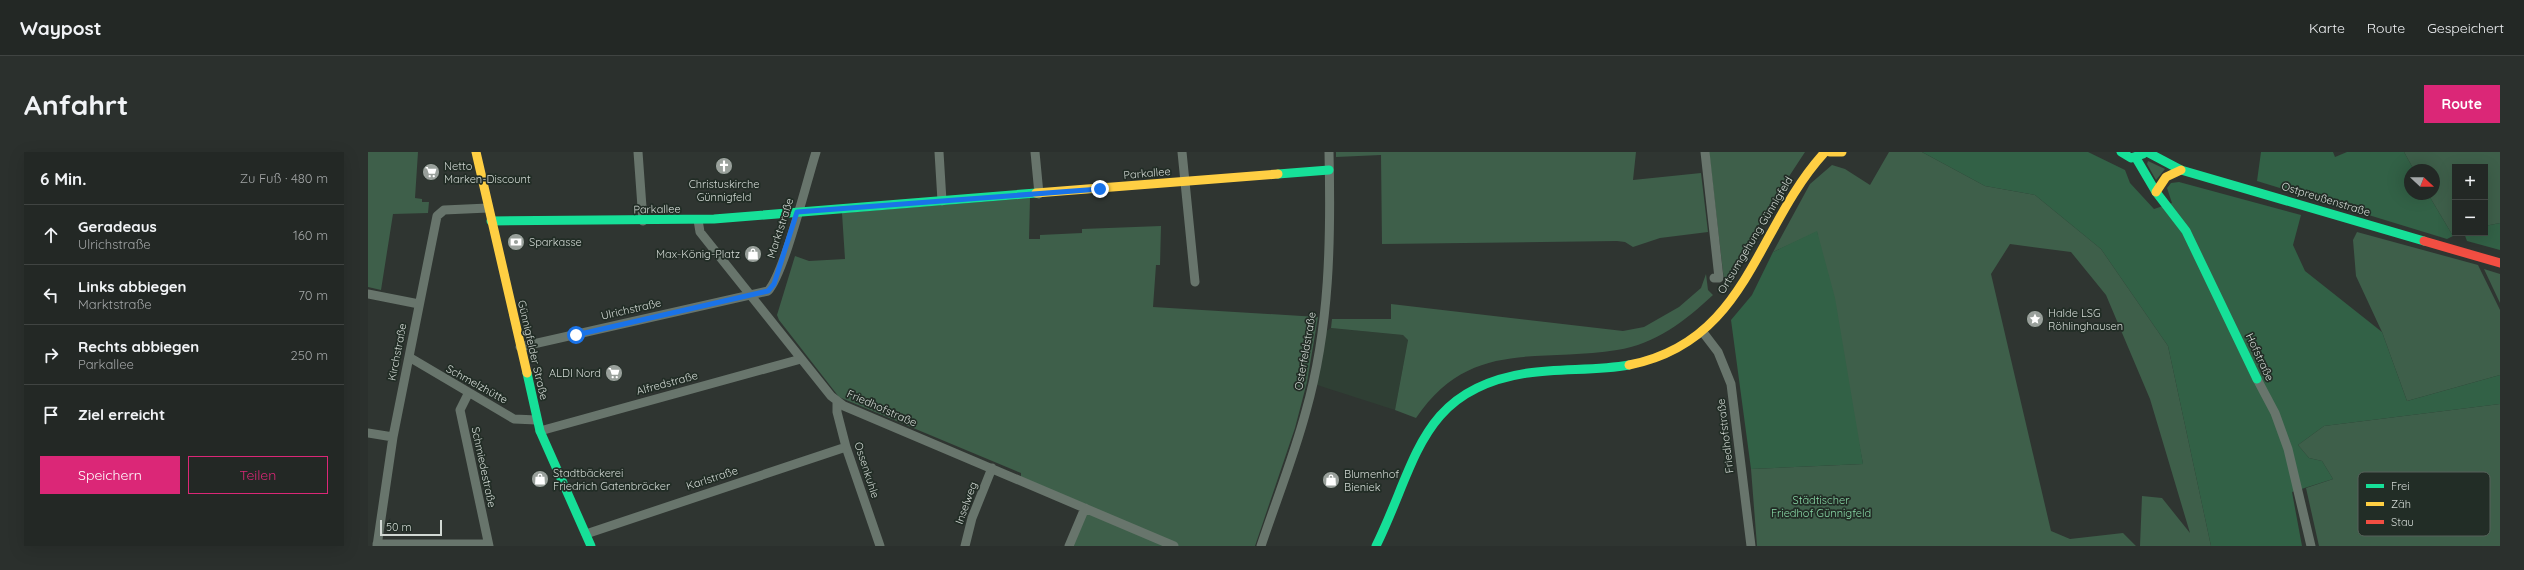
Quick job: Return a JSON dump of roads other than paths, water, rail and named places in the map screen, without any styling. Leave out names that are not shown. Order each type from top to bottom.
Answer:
[{"type":"street","name":"Günnigfelder Straße","points":[[476,152],[540,431],[591,546]]},
{"type":"street","points":[[638,152],[643,221]]},
{"type":"street","name":"Marktstraße","points":[[748,294],[768,291],[774,284],[816,152]]},
{"type":"street","points":[[939,152],[942,201]]},
{"type":"street","points":[[1036,152],[1039,194]]},
{"type":"street","points":[[1182,152],[1195,282]]},
{"type":"street","name":"Osterfeldstraße","points":[[1261,546],[1306,411],[1314,378],[1323,324],[1327,283],[1329,152]]},
{"type":"street","points":[[1705,152],[1719,278],[1714,278]]},
{"type":"street","name":"Ortsumgehung Günnigfeld","points":[[1376,546],[1420,446],[1444,410],[1460,396],[1479,385],[1517,372],[1603,368],[1644,361],[1668,352],[1702,331],[1719,317],[1736,294],[1795,191],[1825,152]]},
{"type":"street","points":[[1830,152],[1842,152]]},
{"type":"street","points":[[2121,152],[2126,156],[2136,158],[2146,152]]},
{"type":"street","name":"Ostpreußenstraße","points":[[2146,152],[2181,170],[2500,263]]},
{"type":"street","name":"Hofstraße","points":[[2136,158],[2156,192],[2186,231],[2257,379],[2275,413],[2288,449],[2311,546]]},
{"type":"street","name":"Parkallee","points":[[491,221],[698,220],[1329,170]]},
{"type":"street","points":[[2156,192],[2165,177],[2170,172],[2181,170]]},
{"type":"street","name":"Kirchstraße","points":[[377,545],[393,437],[437,216],[444,210],[488,208]]},
{"type":"street","name":"Friedhofstraße","points":[[698,220],[700,232],[748,294],[801,359],[837,401],[844,406],[1174,546]]},
{"type":"street","points":[[368,294],[419,304]]},
{"type":"street","name":"Ulrichstraße","points":[[520,347],[748,294]]},
{"type":"street","name":"Friedhofstraße","points":[[1702,331],[1718,352],[1731,384],[1751,546]]},
{"type":"street","name":"Schmelzhütte","points":[[409,357],[468,394],[514,419],[537,420]]},
{"type":"street","name":"Alfredstraße","points":[[540,431],[801,359]]},
{"type":"street","name":"Schmiedestraße","points":[[468,394],[460,410],[488,545]]},
{"type":"street","name":"Ossenkuhle","points":[[837,401],[836,412],[846,447],[880,546]]},
{"type":"street","points":[[368,433],[393,437]]},
{"type":"street","name":"Karlstraße","points":[[586,534],[846,447]]},
{"type":"street","name":"Inselweg","points":[[965,546],[972,518],[992,468]]},
{"type":"street","points":[[1068,546],[1085,508]]},
{"type":"street","points":[[377,545],[488,545]]},
{"type":"place","name":"Christuskirche Günnigfeld","points":[[724,166]]},
{"type":"place","name":"Netto Marken-Discount","points":[[431,172]]},
{"type":"place","name":"Sparkasse","points":[[516,242]]},
{"type":"place","name":"Max-König-Platz","points":[[753,254]]},
{"type":"place","name":"Halde LSG Röhlinghausen","points":[[2035,319]]},
{"type":"place","name":"ALDI Nord","points":[[614,373]]},
{"type":"place","name":"Stadtbäckerei Friedrich Gatenbröcker","points":[[540,479]]},
{"type":"place","name":"Blumenhof Bieniek","points":[[1331,480]]},
{"type":"park label","name":"Städtischer Friedhof Günnigfeld","points":[[1821,506]]}]
